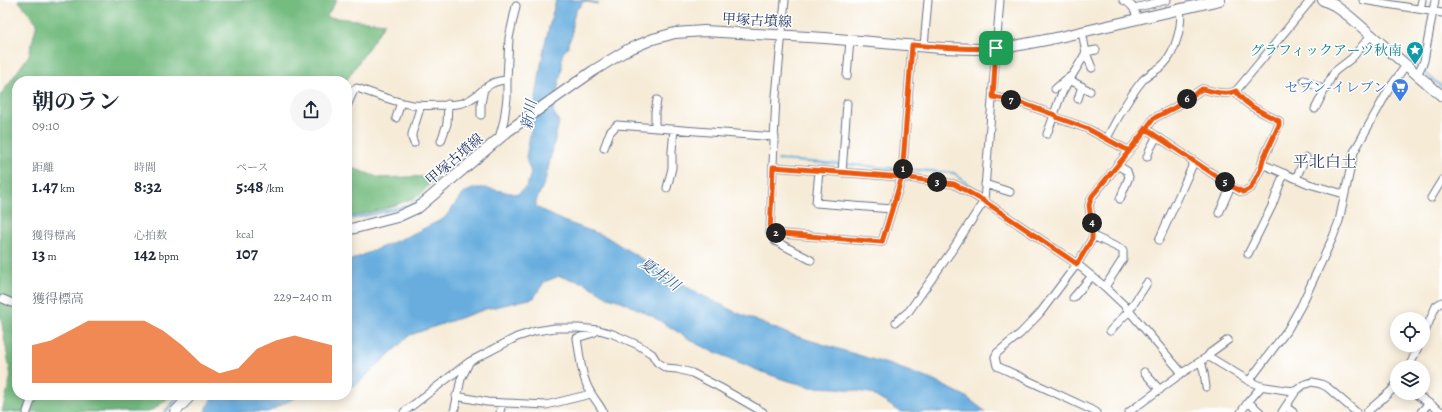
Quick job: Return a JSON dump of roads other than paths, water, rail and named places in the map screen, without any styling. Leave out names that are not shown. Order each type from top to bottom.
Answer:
[{"type":"main road","name":"甲塚古墳線","points":[[352,229],[397,217],[419,207],[499,138],[593,71],[626,50],[653,39],[675,33],[704,31],[782,35],[941,48],[996,48],[1051,39],[1137,19],[1184,6],[1220,0]]},
{"type":"main road","points":[[1323,0],[1344,12],[1442,96]]},
{"type":"main road","points":[[175,412],[186,400]]},
{"type":"street","points":[[785,0],[774,137],[770,233],[775,241],[811,260]]},
{"type":"street","points":[[924,46],[928,0]]},
{"type":"street","points":[[896,322],[909,311],[953,249],[984,201],[1000,0]]},
{"type":"street","points":[[1123,0],[1134,8],[1137,19]]},
{"type":"street","points":[[1134,8],[1167,0]]},
{"type":"street","points":[[1096,412],[997,366],[995,357],[997,353],[1021,333],[1040,313],[1077,264],[1093,236],[1089,205],[1092,196],[1154,118],[1174,108],[1202,89],[1225,94],[1231,94],[1236,91],[1311,0]]},
{"type":"street","points":[[1365,0],[1442,13]]},
{"type":"street","points":[[1420,9],[1422,0]]},
{"type":"street","points":[[1417,75],[1424,61],[1435,0]]},
{"type":"street","points":[[499,138],[504,120],[507,98],[509,38],[516,6]]},
{"type":"street","points":[[1107,138],[1122,110],[1143,80],[1160,67],[1169,57],[1174,46],[1184,6]]},
{"type":"street","points":[[1082,31],[1086,52],[1092,68]]},
{"type":"street","points":[[1315,109],[1334,72],[1340,69],[1352,58],[1371,35]]},
{"type":"street","points":[[847,76],[850,40]]},
{"type":"street","points":[[770,233],[882,242],[902,177],[912,45]]},
{"type":"street","points":[[1086,52],[1096,50]]},
{"type":"street","points":[[1047,134],[1062,93],[1086,52]]},
{"type":"street","points":[[1249,381],[1288,329],[1302,304],[1339,221],[1354,152],[1389,89],[1406,65]]},
{"type":"street","points":[[1055,89],[1070,76],[1090,91]]},
{"type":"street","points":[[352,95],[357,88],[411,105],[460,104],[468,101],[484,88],[498,80],[507,80]]},
{"type":"street","points":[[1304,80],[1324,90]]},
{"type":"street","points":[[1078,99],[1082,86]]},
{"type":"street","points":[[481,115],[481,104],[484,88]]},
{"type":"street","points":[[1146,129],[1194,162],[1243,192],[1251,188],[1279,125],[1279,121],[1240,98],[1236,91]]},
{"type":"street","points":[[993,97],[1016,101],[1055,115],[1058,118],[1086,128],[1107,138],[1129,151]]},
{"type":"street","points":[[655,128],[657,100]]},
{"type":"street","points":[[396,118],[401,102]]},
{"type":"street","points":[[842,172],[847,103]]},
{"type":"street","points":[[441,141],[447,124],[448,104]]},
{"type":"street","points":[[414,143],[412,134],[421,105]]},
{"type":"street","points":[[604,148],[610,132],[617,125],[774,137]]},
{"type":"street","points":[[667,188],[672,168],[674,129]]},
{"type":"street","points":[[1147,157],[1157,136]]},
{"type":"street","points":[[1296,178],[1306,158]]},
{"type":"street","points":[[1159,240],[1194,162]]},
{"type":"street","points":[[1262,164],[1309,184],[1344,194]]},
{"type":"street","points":[[1117,165],[1127,171],[1129,177],[1120,199]]},
{"type":"street","points":[[773,167],[902,177],[954,184],[984,201],[1077,264],[1092,276],[1129,311],[1182,373]]},
{"type":"street","points":[[819,171],[816,203],[892,209]]},
{"type":"street","points":[[1248,254],[1272,206],[1284,173]]},
{"type":"street","points":[[1431,198],[1442,180]]},
{"type":"street","points":[[985,184],[1010,192]]},
{"type":"street","points":[[1219,213],[1231,186]]},
{"type":"street","points":[[1093,236],[1123,250],[1123,259],[1105,287]]},
{"type":"street","points":[[1073,298],[1092,276]]},
{"type":"street","points":[[1110,331],[1129,311],[1148,283]]},
{"type":"street","points":[[3,299],[12,303]]},
{"type":"street","points":[[1430,320],[1436,306],[1442,302]]},
{"type":"street","points":[[404,412],[469,362],[517,337],[536,331],[555,328],[598,330],[613,334],[638,345],[652,354],[657,362],[666,368],[692,373],[763,412]]},
{"type":"street","points":[[598,330],[577,338],[585,378],[591,394],[598,402],[603,412]]},
{"type":"street","points":[[1129,412],[1182,373],[1204,359],[1228,340]]},
{"type":"street","points":[[1204,359],[1262,386],[1285,390],[1296,390]]},
{"type":"street","points":[[1204,359],[1206,387]]},
{"type":"street","points":[[454,412],[456,396],[461,379],[469,362]]},
{"type":"street","points":[[1144,372],[1160,390]]},
{"type":"street","points":[[1293,412],[1284,410],[1296,390],[1302,385],[1312,382],[1327,387],[1356,412]]},
{"type":"street","points":[[1242,412],[1248,402],[1262,386]]},
{"type":"street","points":[[1367,412],[1390,392]]},
{"type":"street","points":[[456,396],[528,408],[552,404],[591,394]]},
{"type":"street","points":[[27,412],[32,400]]},
{"type":"street","points":[[1424,400],[1442,412]]},
{"type":"street","points":[[1248,402],[1260,412]]},
{"type":"street","points":[[500,412],[502,403]]},
{"type":"street","points":[[1421,412],[1429,403]]},
{"type":"street","points":[[552,404],[552,412]]},
{"type":"street","points":[[1343,412],[1348,405]]},
{"type":"water","name":"夏井川","points":[[556,0],[584,0],[598,3],[583,1],[581,6],[577,8],[573,19],[572,36],[567,49],[562,55],[562,68],[553,111],[559,122],[545,181],[536,201],[536,207],[563,221],[605,236],[640,258],[670,273],[690,289],[733,311],[786,333],[894,366],[932,380],[965,396],[986,412],[901,412],[870,393],[838,388],[811,387],[782,379],[699,345],[652,316],[621,301],[608,297],[585,283],[559,276],[544,282],[534,298],[486,309],[410,335],[356,385],[352,386],[352,260],[443,219],[460,198],[468,191],[483,188],[518,194],[527,186],[531,173],[526,158],[544,47]]},
{"type":"water","points":[[211,400],[291,400],[268,412],[205,412]]},
{"type":"waterway","points":[[1408,57],[1419,67]]},
{"type":"waterway","points":[[1422,70],[1442,87]]},
{"type":"waterway","points":[[778,160],[841,164]]},
{"type":"waterway","points":[[845,164],[901,169]]},
{"type":"waterway","points":[[905,169],[954,173],[974,189],[978,195]]},
{"type":"waterway","points":[[352,219],[407,206],[425,196]]},
{"type":"waterway","points":[[165,412],[176,400]]},
{"type":"place","name":"グラフィックアーツ秋南","points":[[1415,65]]},
{"type":"place","name":"セブン-イレブン","points":[[1400,102]]},
{"type":"district","name":"平北白土","points":[[1325,161]]},
{"type":"water label","name":"新川","points":[[529,115]]}]
